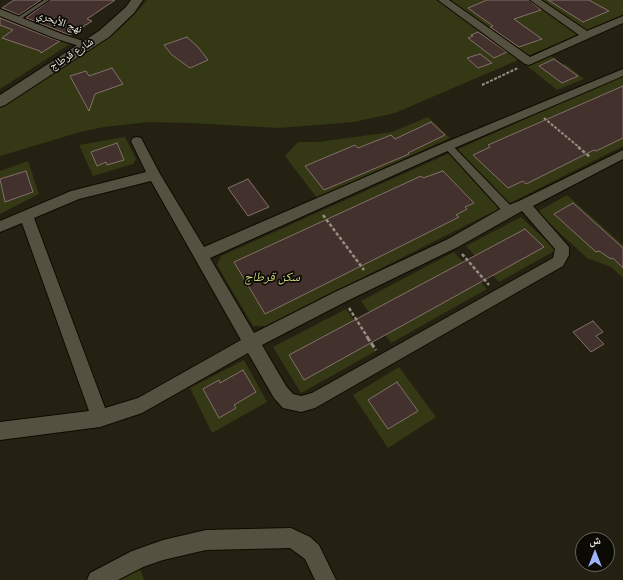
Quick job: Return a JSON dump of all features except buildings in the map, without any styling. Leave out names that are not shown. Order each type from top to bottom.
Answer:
[{"type":"street","name":"شارع قرطاج","points":[[0,102],[88,46],[130,10],[137,0]]},
{"type":"street","points":[[443,0],[529,62],[623,19]]},
{"type":"street","points":[[535,0],[586,35]]},
{"type":"street","name":"نهج الأبحري","points":[[0,12],[16,20],[88,46]]},
{"type":"street","points":[[201,255],[448,146],[623,72]]},
{"type":"street","points":[[137,141],[154,175],[201,255],[224,299],[252,342],[280,392],[290,402],[301,404],[315,400],[558,262],[562,255],[562,247],[524,205]]},
{"type":"street","points":[[448,146],[509,211]]},
{"type":"street","points":[[0,431],[100,418],[142,405],[252,342],[372,281],[453,243],[509,211],[524,205],[623,154]]},
{"type":"street","points":[[0,227],[76,195],[154,175]]},
{"type":"street","points":[[26,216],[100,418]]},
{"type":"street","points":[[98,580],[139,558],[163,550],[206,540],[279,538],[291,538],[303,544],[312,552],[326,580]]},
{"type":"lane","points":[[16,20],[47,0]]},
{"type":"path","points":[[482,86],[529,62]]},
{"type":"path","points":[[534,110],[601,166]]},
{"type":"path","points":[[315,205],[372,281]]},
{"type":"path","points":[[453,243],[498,295]]},
{"type":"path","points":[[342,296],[383,361]]},
{"type":"green space","points":[[147,0],[623,0],[623,15],[395,113],[354,122],[279,128],[148,122],[104,127],[80,132],[0,156],[0,106],[116,32]]},
{"type":"green space","points":[[0,15],[52,34],[70,44],[0,89]]},
{"type":"green space","points":[[551,56],[563,65],[565,64],[584,79],[557,90],[526,65]]},
{"type":"green space","name":"سكن قرطاج","points":[[623,75],[623,146],[267,326],[253,326],[217,265],[221,256]]},
{"type":"green space","points":[[428,117],[450,138],[317,198],[285,156],[298,142],[318,142],[392,132]]},
{"type":"green space","points":[[125,137],[136,159],[133,164],[93,176],[79,145]]},
{"type":"green space","points":[[28,161],[39,194],[0,214],[0,171]]},
{"type":"green space","points":[[567,195],[623,245],[623,278],[611,267],[587,258],[537,212]]},
{"type":"green space","points":[[521,217],[556,250],[499,282],[466,246]]},
{"type":"green space","points":[[454,252],[487,289],[391,343],[361,301]]},
{"type":"green space","points":[[346,309],[376,351],[301,393],[273,347]]},
{"type":"green space","points":[[244,360],[267,402],[212,433],[190,388]]},
{"type":"green space","points":[[399,367],[436,417],[388,448],[353,395]]},
{"type":"green space","points":[[137,559],[144,580],[97,580]]}]
